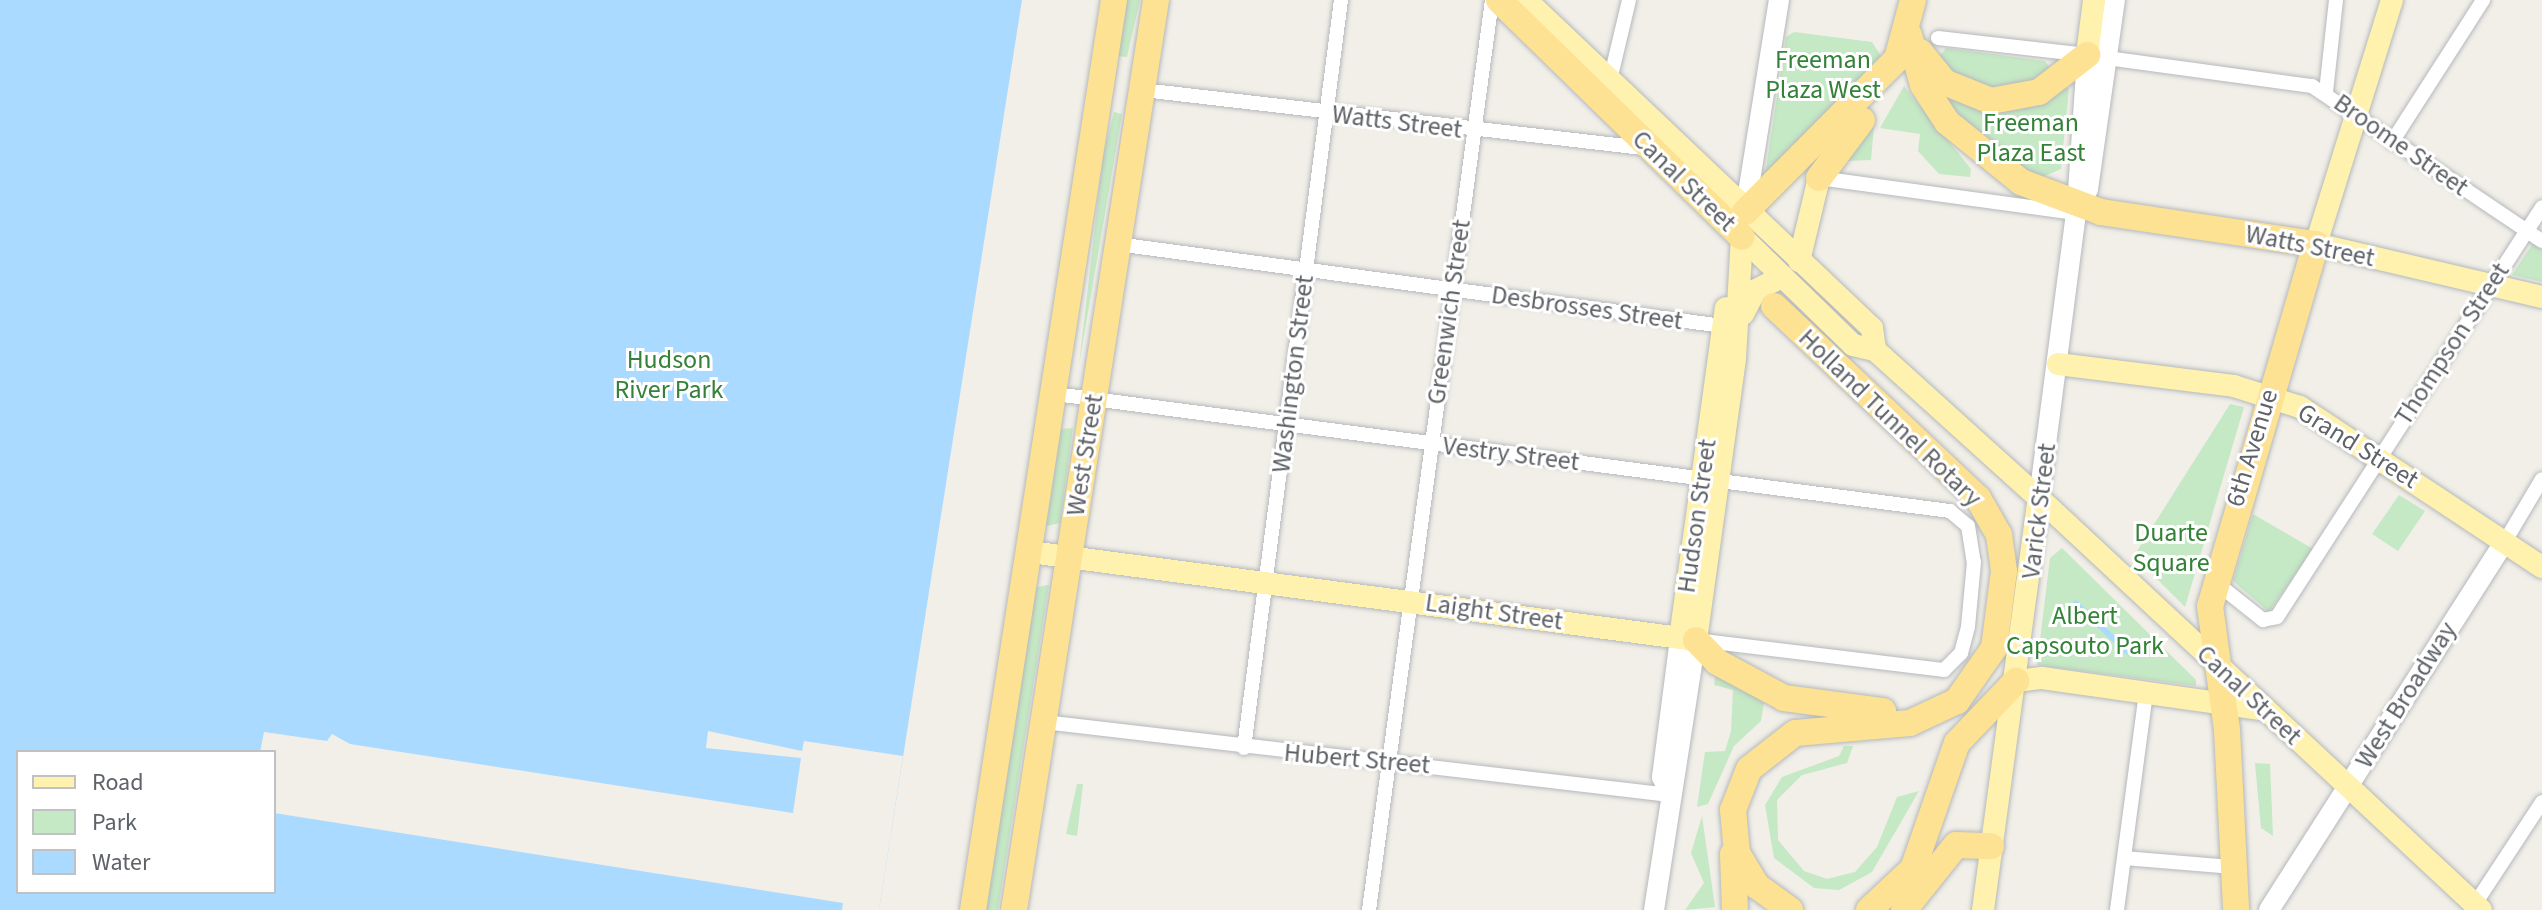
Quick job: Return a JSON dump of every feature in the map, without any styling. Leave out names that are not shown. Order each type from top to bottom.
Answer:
[{"type":"highway","name":"West Street","points":[[973,910],[1114,0]]},
{"type":"highway","name":"West Street","points":[[1014,910],[1156,0]]},
{"type":"highway","name":"Canal Street","points":[[1499,0],[1651,149],[1744,225]]},
{"type":"highway","points":[[1819,178],[1873,106],[1909,35],[1913,0]]},
{"type":"highway","points":[[1909,35],[1944,82],[1991,101],[2039,92],[2097,56]]},
{"type":"highway","points":[[1909,35],[1923,85],[1955,132],[2011,176],[2076,210]]},
{"type":"highway","points":[[1744,225],[1897,59]]},
{"type":"highway","name":"Watts Street","points":[[2076,210],[2316,244]]},
{"type":"highway","name":"6th Avenue","points":[[2236,910],[2223,704],[2215,663],[2213,581],[2316,244]]},
{"type":"highway","name":"Holland Tunnel Rotary","points":[[1774,306],[1992,517],[2004,571],[2001,622],[1984,671],[1957,701],[1910,723],[1818,727],[1777,742],[1744,777],[1732,826],[1741,862],[1772,903],[1790,910]]},
{"type":"highway","points":[[1688,639],[1729,669],[1795,701],[1887,711],[1957,701]]},
{"type":"highway","points":[[1869,910],[1913,869],[1957,743],[2016,681]]},
{"type":"highway","points":[[1732,826],[1735,910]]},
{"type":"highway","points":[[1904,910],[1956,845],[1991,846]]},
{"type":"main road","name":"Canal Street","points":[[1526,0],[1610,80],[1744,225],[1791,269],[1872,328],[1875,350],[2039,498],[2478,907]]},
{"type":"main road","name":"Hudson Street","points":[[1654,910],[1670,795],[1680,777],[1688,639],[1744,225],[1779,0]]},
{"type":"main road","name":"Varick Street","points":[[1983,910],[2016,681],[2076,210],[2088,189],[2097,56],[2094,0]]},
{"type":"main road","name":"Varick Street","points":[[2097,56],[2115,0]]},
{"type":"main road","name":"6th Avenue","points":[[2316,244],[2392,0]]},
{"type":"main road","points":[[1731,328],[1756,290],[1791,269],[1819,178]]},
{"type":"main road","name":"Watts Street","points":[[2316,244],[2542,297]]},
{"type":"main road","name":"Grand Street","points":[[2058,364],[2268,395],[2382,459],[2542,567]]},
{"type":"main road","name":"West Broadway","points":[[2269,910],[2504,543]]},
{"type":"main road","name":"Laight Street","points":[[1030,552],[1688,639]]},
{"type":"main road","points":[[2016,681],[2146,692],[2266,710]]},
{"type":"street","name":"Washington Street","points":[[1244,748],[1341,0]]},
{"type":"street","name":"Greenwich Street","points":[[1369,910],[1492,0]]},
{"type":"street","points":[[1610,80],[1629,0]]},
{"type":"street","points":[[2326,92],[2336,0]]},
{"type":"street","points":[[2392,142],[2483,0]]},
{"type":"street","name":"Broome Street","points":[[1938,38],[2287,81],[2326,92],[2392,142],[2542,241]]},
{"type":"street","name":"Watts Street","points":[[1143,90],[1473,131],[1651,149]]},
{"type":"street","name":"Watts Street","points":[[1819,178],[2076,210]]},
{"type":"street","name":"Thompson Street","points":[[2213,581],[2263,620],[2273,620],[2382,459],[2542,207]]},
{"type":"street","name":"Desbrosses Street","points":[[1117,244],[1731,328]]},
{"type":"street","name":"Vestry Street","points":[[1055,394],[1950,511],[1965,521],[1973,586],[1954,664]]},
{"type":"street","name":"West Broadway","points":[[2504,543],[2542,479]]},
{"type":"street","name":"Laight Street","points":[[1688,639],[1734,640],[1931,672],[1954,664]]},
{"type":"street","points":[[2117,910],[2146,692]]},
{"type":"street","name":"Hubert Street","points":[[1044,722],[1244,748],[1670,795]]},
{"type":"street","points":[[2478,907],[2542,802]]},
{"type":"street","points":[[2125,858],[2233,867]]},
{"type":"green space","points":[[1126,0],[1140,0],[1127,57],[1118,56]]},
{"type":"green space","name":"Freeman Plaza West","points":[[1794,32],[1872,42],[1883,59],[1765,175],[1786,37]]},
{"type":"green space","points":[[1946,48],[2045,61],[2050,68],[2023,89],[1964,86],[1938,58]]},
{"type":"green space","name":"Freeman Plaza East","points":[[1927,72],[1946,89],[2069,88],[2061,169],[2038,179],[1963,128]]},
{"type":"green space","points":[[1904,86],[1971,169],[1970,177],[1939,174],[1918,151],[1920,134],[1880,128]]},
{"type":"green space","points":[[1114,112],[1122,114],[1079,365],[1103,156]]},
{"type":"green space","points":[[1874,125],[1871,160],[1845,161]]},
{"type":"green space","points":[[2533,243],[2542,249],[2542,282],[2512,275]]},
{"type":"green space","name":"Duarte Square","points":[[2230,404],[2244,407],[2185,607],[2134,556]]},
{"type":"green space","points":[[1073,428],[1060,523],[1046,526],[1061,429]]},
{"type":"green space","points":[[2399,495],[2425,511],[2398,551],[2372,534]]},
{"type":"green space","points":[[2253,514],[2313,549],[2269,612],[2233,581]]},
{"type":"green space","name":"Albert Capsouto Park","points":[[2062,548],[2196,680],[2196,686],[2037,665],[2050,558]]},
{"type":"green space","points":[[1049,585],[998,910],[985,910],[1036,587]]},
{"type":"green space","points":[[1716,671],[1764,703],[1761,721],[1734,746],[1708,804],[1697,807],[1705,752],[1725,751],[1731,731],[1733,690],[1714,685]]},
{"type":"green space","points":[[1844,746],[1853,746],[1847,763],[1802,775],[1777,800],[1778,840],[1804,871],[1827,879],[1855,872],[1877,847],[1897,797],[1919,791],[1872,872],[1839,890],[1814,888],[1774,858],[1765,805],[1782,777],[1839,756]]},
{"type":"green space","points":[[2255,763],[2270,764],[2273,836],[2261,828]]},
{"type":"green space","points":[[1077,784],[1083,784],[1077,836],[1066,834]]},
{"type":"green space","points":[[1702,816],[1715,907],[1685,910],[1704,883],[1691,853]]},
{"type":"water","name":"Hudson River Park","points":[[0,0],[1022,0],[879,910],[0,910]]},
{"type":"water","points":[[2076,600],[2131,651],[2127,655],[2072,604]]},
{"type":"pier","points":[[708,731],[802,751],[804,741],[903,756],[879,910],[842,910],[843,903],[276,813],[276,750],[260,750],[264,732],[327,741],[332,734],[350,744],[793,813],[801,758],[706,748]]}]
